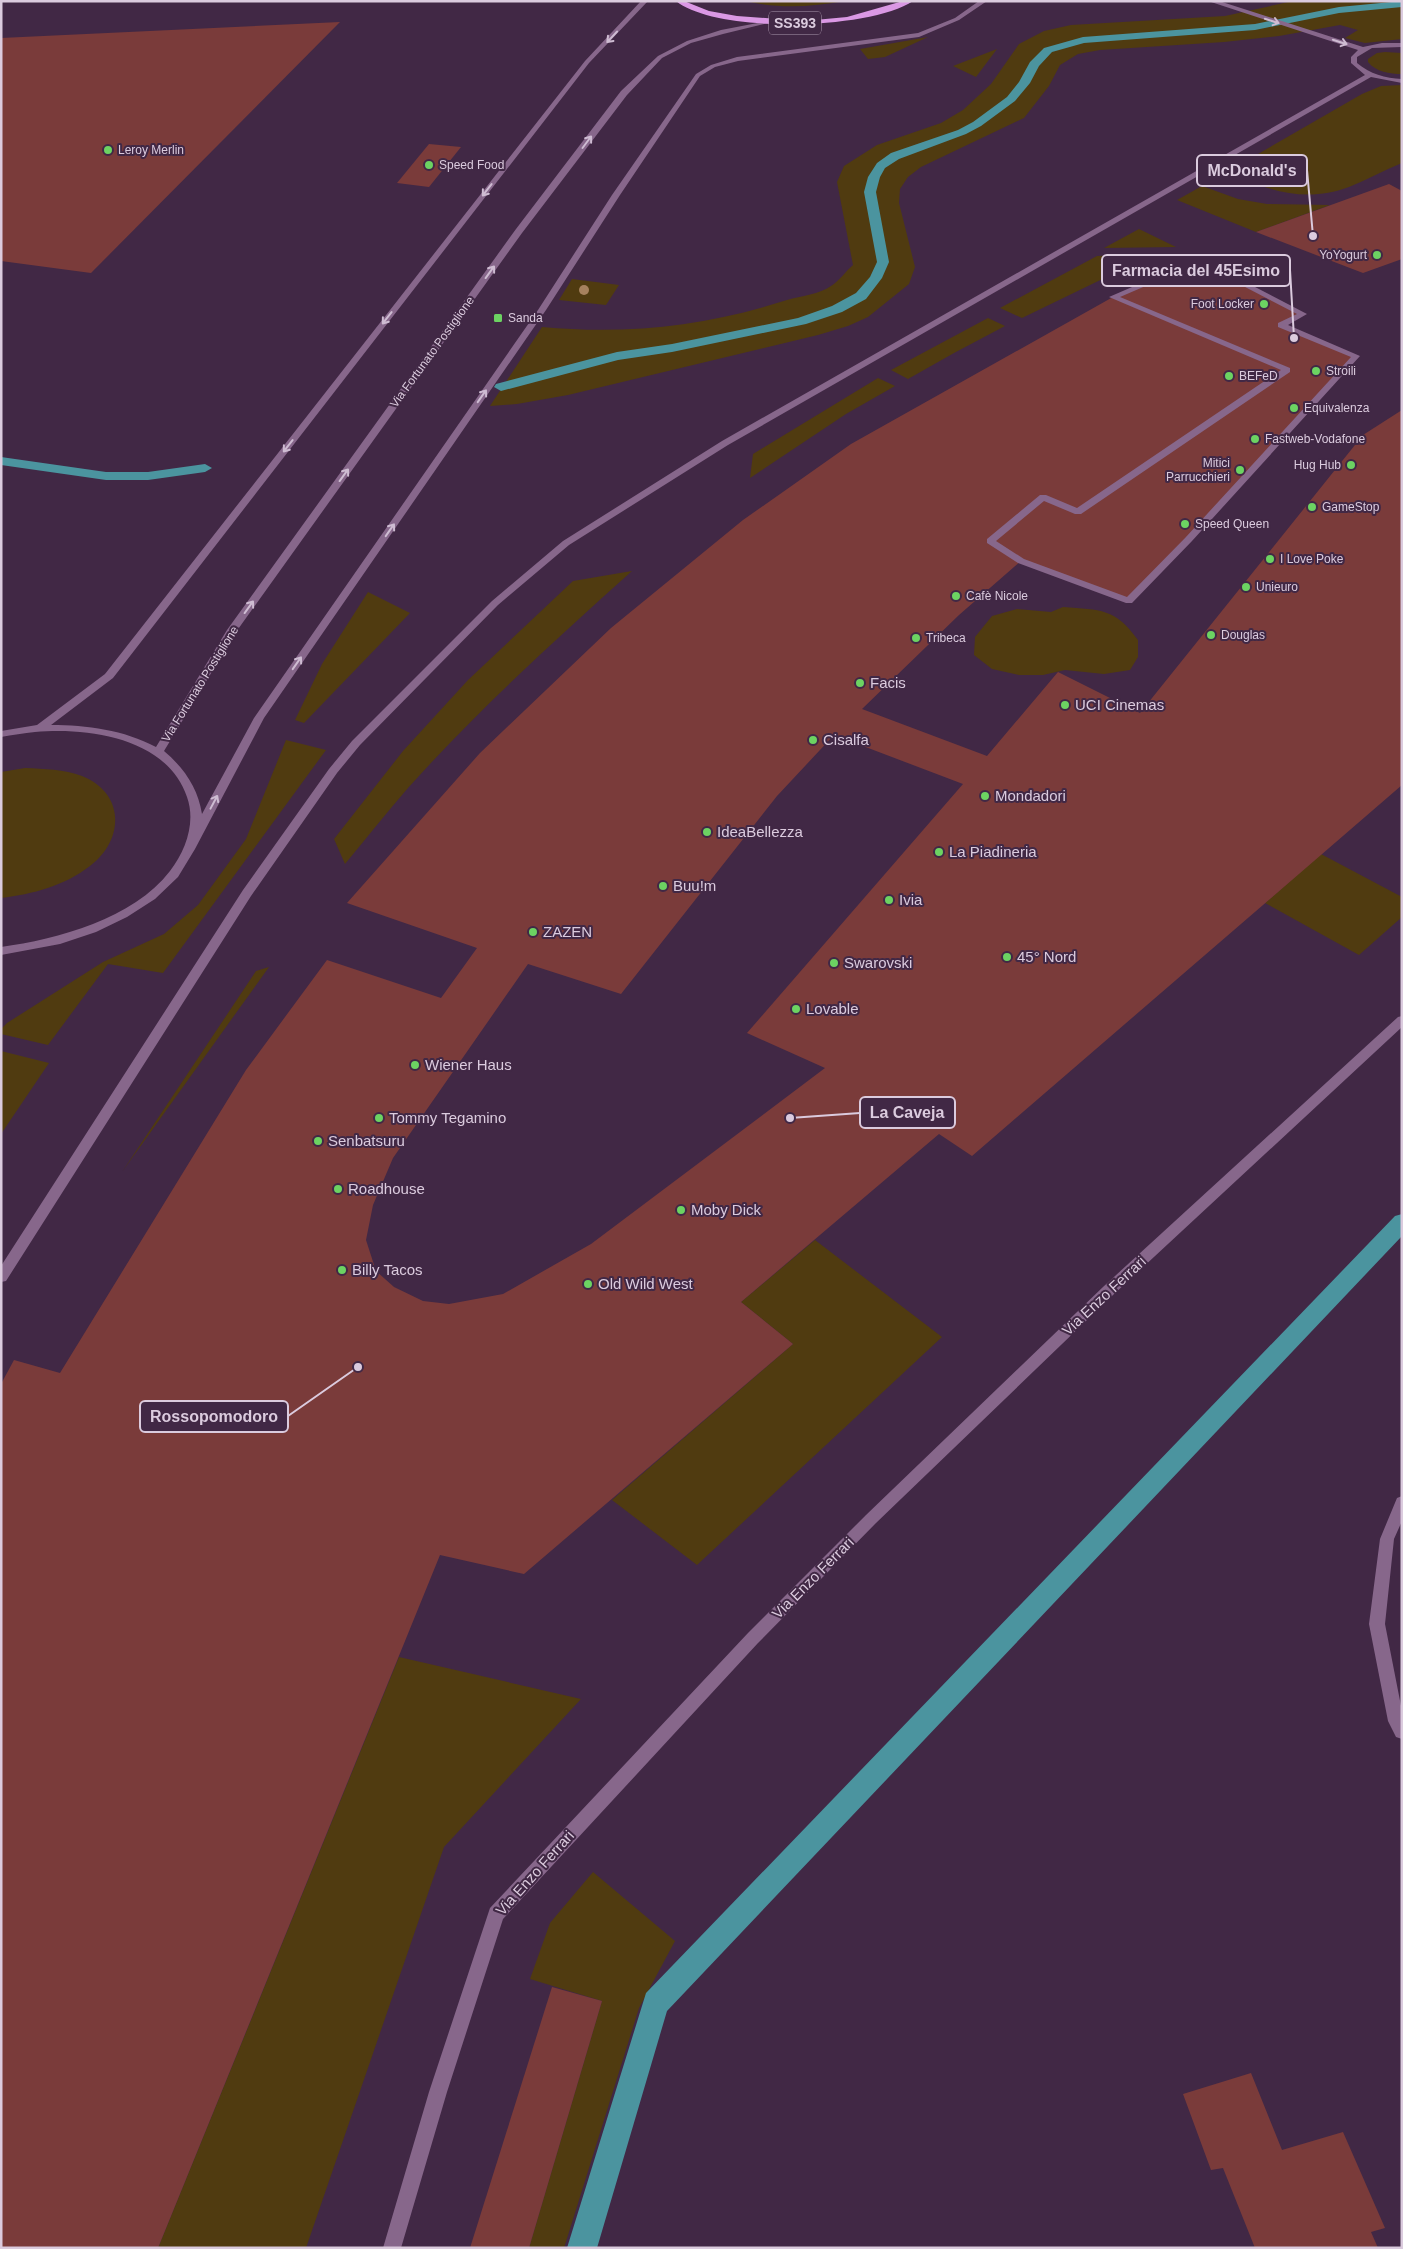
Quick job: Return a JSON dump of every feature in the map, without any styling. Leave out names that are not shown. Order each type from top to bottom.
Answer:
[{"type":"main road","name":"SS393","points":[[679,1],[720,16],[766,22],[808,24],[849,20],[885,12],[910,1]]},
{"type":"street","points":[[40,728],[109,676],[587,62],[645,1]]},
{"type":"street","points":[[2,952],[44,946],[85,934],[121,916],[152,895],[176,871],[259,718],[542,310],[616,195],[698,75],[713,66],[737,58],[919,35],[957,19],[984,1]]},
{"type":"street","points":[[1211,1],[1362,49],[1382,45],[1402,46]]},
{"type":"street","name":"Via Fortunato Postiglione","points":[[158,752],[231,632],[519,231],[624,93],[660,57],[689,42],[721,32],[766,22]]},
{"type":"street","points":[[1362,49],[1354,57],[1354,63],[1358,68],[1370,75],[1402,81]]},
{"type":"street","points":[[1,1278],[247,893],[333,771],[356,743],[496,603],[566,542],[717,448],[1370,75]]},
{"type":"street","points":[[1199,260],[1302,314],[1281,325],[1356,356],[1189,539],[1129,601],[1021,561],[990,541],[1043,497],[1078,512],[1287,370],[1113,297],[1199,260]]},
{"type":"street","points":[[1,734],[40,728],[84,729],[124,737],[158,752],[180,771],[192,793],[197,819],[191,845]]},
{"type":"street","name":"Via Enzo Ferrari","points":[[392,2248],[438,2092],[496,1914],[753,1638],[871,1519],[1108,1291],[1402,1020]]},
{"type":"street","points":[[1402,1502],[1387,1539],[1377,1624],[1396,1721],[1402,1732]]},
{"type":"shaded area","points":[[746,1],[844,1],[820,5],[795,6],[758,4]]},
{"type":"shaded area","points":[[1293,1],[1402,1],[1402,39],[1365,43],[1345,38],[1358,30],[1340,25],[1279,36],[1224,42],[1100,50],[1078,54],[1060,65],[1049,86],[1024,118],[921,167],[908,177],[900,189],[899,203],[915,267],[909,284],[868,317],[848,326],[818,335],[568,395],[517,404],[490,406],[542,327],[605,330],[636,329],[696,322],[756,309],[827,289],[853,265],[837,182],[844,166],[877,145],[941,123],[963,110],[991,84],[1019,44],[1044,31],[1071,25],[1225,16]]},
{"type":"shaded area","points":[[928,37],[885,57],[868,59],[860,49]]},
{"type":"shaded area","points":[[997,49],[976,77],[953,66]]},
{"type":"shaded area","points":[[1377,53],[1402,53],[1402,74],[1384,72],[1368,62],[1368,59]]},
{"type":"shaded area","points":[[1402,85],[1402,163],[1349,187],[1316,194],[1301,194],[1271,189],[1225,173],[1362,94],[1381,86]]},
{"type":"shaded area","points":[[1202,186],[1238,199],[1267,204],[1330,205],[1256,232],[1177,200]]},
{"type":"shaded area","points":[[1139,229],[1176,247],[1104,248]]},
{"type":"shaded area","points":[[1154,254],[1022,318],[1000,308],[1097,256]]},
{"type":"shaded area","points":[[572,279],[619,285],[606,305],[559,300]]},
{"type":"shaded area","points":[[988,318],[1005,326],[908,379],[891,370]]},
{"type":"shaded area","points":[[878,378],[895,386],[846,414],[750,478],[753,454]]},
{"type":"shaded area","points":[[632,571],[545,650],[461,731],[408,788],[345,864],[334,839],[403,751],[468,680],[573,581]]},
{"type":"shaded area","points":[[368,592],[410,613],[304,723],[295,720],[322,664]]},
{"type":"shaded area","points":[[1063,607],[1097,610],[1114,616],[1122,622],[1138,640],[1138,657],[1130,670],[1104,674],[1065,670],[1043,675],[1019,675],[992,669],[974,655],[975,637],[992,616],[1017,609],[1051,612]]},
{"type":"shaded area","points":[[286,740],[326,750],[163,973],[108,964],[48,1045],[1,1034],[1,1029],[7,1023],[103,962],[164,934],[198,905],[246,839]]},
{"type":"shaded area","points":[[25,768],[68,772],[82,776],[96,784],[113,805],[114,831],[110,843],[101,855],[90,866],[70,879],[48,888],[1,898],[1,772]]},
{"type":"shaded area","points":[[1321,854],[1402,897],[1402,917],[1359,955],[1265,903]]},
{"type":"shaded area","points":[[269,967],[122,1172],[256,971]]},
{"type":"shaded area","points":[[1,1051],[49,1063],[1,1134]]},
{"type":"shaded area","points":[[815,1240],[942,1337],[697,1565],[612,1500],[793,1344],[741,1302]]},
{"type":"shaded area","points":[[399,1657],[581,1699],[444,1847],[306,2248],[158,2248]]},
{"type":"shaded area","points":[[593,1872],[675,1941],[639,2008],[564,2248],[529,2248],[602,2001],[530,1979],[550,1923]]},
{"type":"building","name":"Leroy Merlin","points":[[340,22],[91,273],[1,261],[1,38]]},
{"type":"building","name":"Speed Food","points":[[429,144],[461,147],[429,187],[397,183]]},
{"type":"building","points":[[1389,184],[1402,191],[1402,259],[1363,273],[1256,232]]},
{"type":"building","name":"45° Nord","points":[[1199,260],[1303,314],[1281,325],[1356,356],[1129,601],[1021,561],[959,615],[862,709],[987,756],[1058,672],[1140,713],[1363,435],[1402,410],[1402,785],[972,1156],[939,1134],[741,1302],[793,1344],[524,1574],[440,1555],[158,2248],[1,2248],[1,1384],[14,1360],[60,1373],[246,1070],[327,960],[441,998],[477,948],[347,903],[480,753],[611,628],[743,520],[851,444],[1113,297]],"holes":[[[834,735],[963,784],[747,1033],[825,1068],[591,1244],[503,1294],[449,1304],[423,1301],[394,1287],[376,1271],[366,1240],[373,1205],[393,1158],[528,964],[621,994],[777,796]]]},
{"type":"building","points":[[552,1987],[602,2001],[529,2248],[470,2248]]},
{"type":"building","points":[[1251,2073],[1282,2150],[1343,2132],[1385,2228],[1371,2232],[1378,2248],[1255,2248],[1223,2168],[1211,2170],[1183,2094]]},
{"type":"waterway","points":[[501,387],[617,356],[672,348],[801,321],[837,309],[861,296],[876,278],[883,262],[870,192],[874,177],[881,166],[895,156],[962,132],[977,124],[1011,99],[1024,83],[1034,64],[1048,50],[1083,40],[1255,27],[1339,10],[1402,4]]},
{"type":"waterway","points":[[1,461],[106,476],[148,476],[205,468]]},
{"type":"waterway","points":[[582,2248],[656,2003],[1402,1222]]},
{"type":"place","name":"Leroy Merlin","points":[[108,150]]},
{"type":"place","name":"Speed Food","points":[[429,165]]},
{"type":"place","name":"McDonald's","points":[[1313,236]]},
{"type":"place","name":"YoYogurt","points":[[1377,255]]},
{"type":"place","name":"Foot Locker","points":[[1264,304]]},
{"type":"place","name":"Sanda","points":[[498,318]]},
{"type":"place","name":"Farmacia del 45Esimo","points":[[1294,338]]},
{"type":"place","name":"Stroili","points":[[1316,371]]},
{"type":"place","name":"BEFeD","points":[[1229,376]]},
{"type":"place","name":"Equivalenza","points":[[1294,408]]},
{"type":"place","name":"Fastweb-Vodafone","points":[[1255,439]]},
{"type":"place","name":"Hug Hub","points":[[1351,465]]},
{"type":"place","name":"Mitici Parrucchieri","points":[[1240,470]]},
{"type":"place","name":"GameStop","points":[[1312,507]]},
{"type":"place","name":"Speed Queen","points":[[1185,524]]},
{"type":"place","name":"I Love Poke","points":[[1270,559]]},
{"type":"place","name":"Unieuro","points":[[1246,587]]},
{"type":"place","name":"Cafè Nicole","points":[[956,596]]},
{"type":"place","name":"Douglas","points":[[1211,635]]},
{"type":"place","name":"Tribeca","points":[[916,638]]},
{"type":"place","name":"Facis","points":[[860,683]]},
{"type":"place","name":"UCI Cinemas","points":[[1065,705]]},
{"type":"place","name":"Cisalfa","points":[[813,740]]},
{"type":"place","name":"Mondadori","points":[[985,796]]},
{"type":"place","name":"IdeaBellezza","points":[[707,832]]},
{"type":"place","name":"La Piadineria","points":[[939,852]]},
{"type":"place","name":"Buu!m","points":[[663,886]]},
{"type":"place","name":"Ivia","points":[[889,900]]},
{"type":"place","name":"ZAZEN","points":[[533,932]]},
{"type":"place","name":"45° Nord","points":[[1007,957]]},
{"type":"place","name":"Swarovski","points":[[834,963]]},
{"type":"place","name":"Lovable","points":[[796,1009]]},
{"type":"place","name":"Wiener Haus","points":[[415,1065]]},
{"type":"place","name":"Tommy Tegamino","points":[[379,1118]]},
{"type":"place","name":"La Caveja","points":[[790,1118]]},
{"type":"place","name":"Senbatsuru","points":[[318,1141]]},
{"type":"place","name":"Roadhouse","points":[[338,1189]]},
{"type":"place","name":"Moby Dick","points":[[681,1210]]},
{"type":"place","name":"Billy Tacos","points":[[342,1270]]},
{"type":"place","name":"Old Wild West","points":[[588,1284]]},
{"type":"place","name":"Rossopomodoro","points":[[358,1367]]}]
